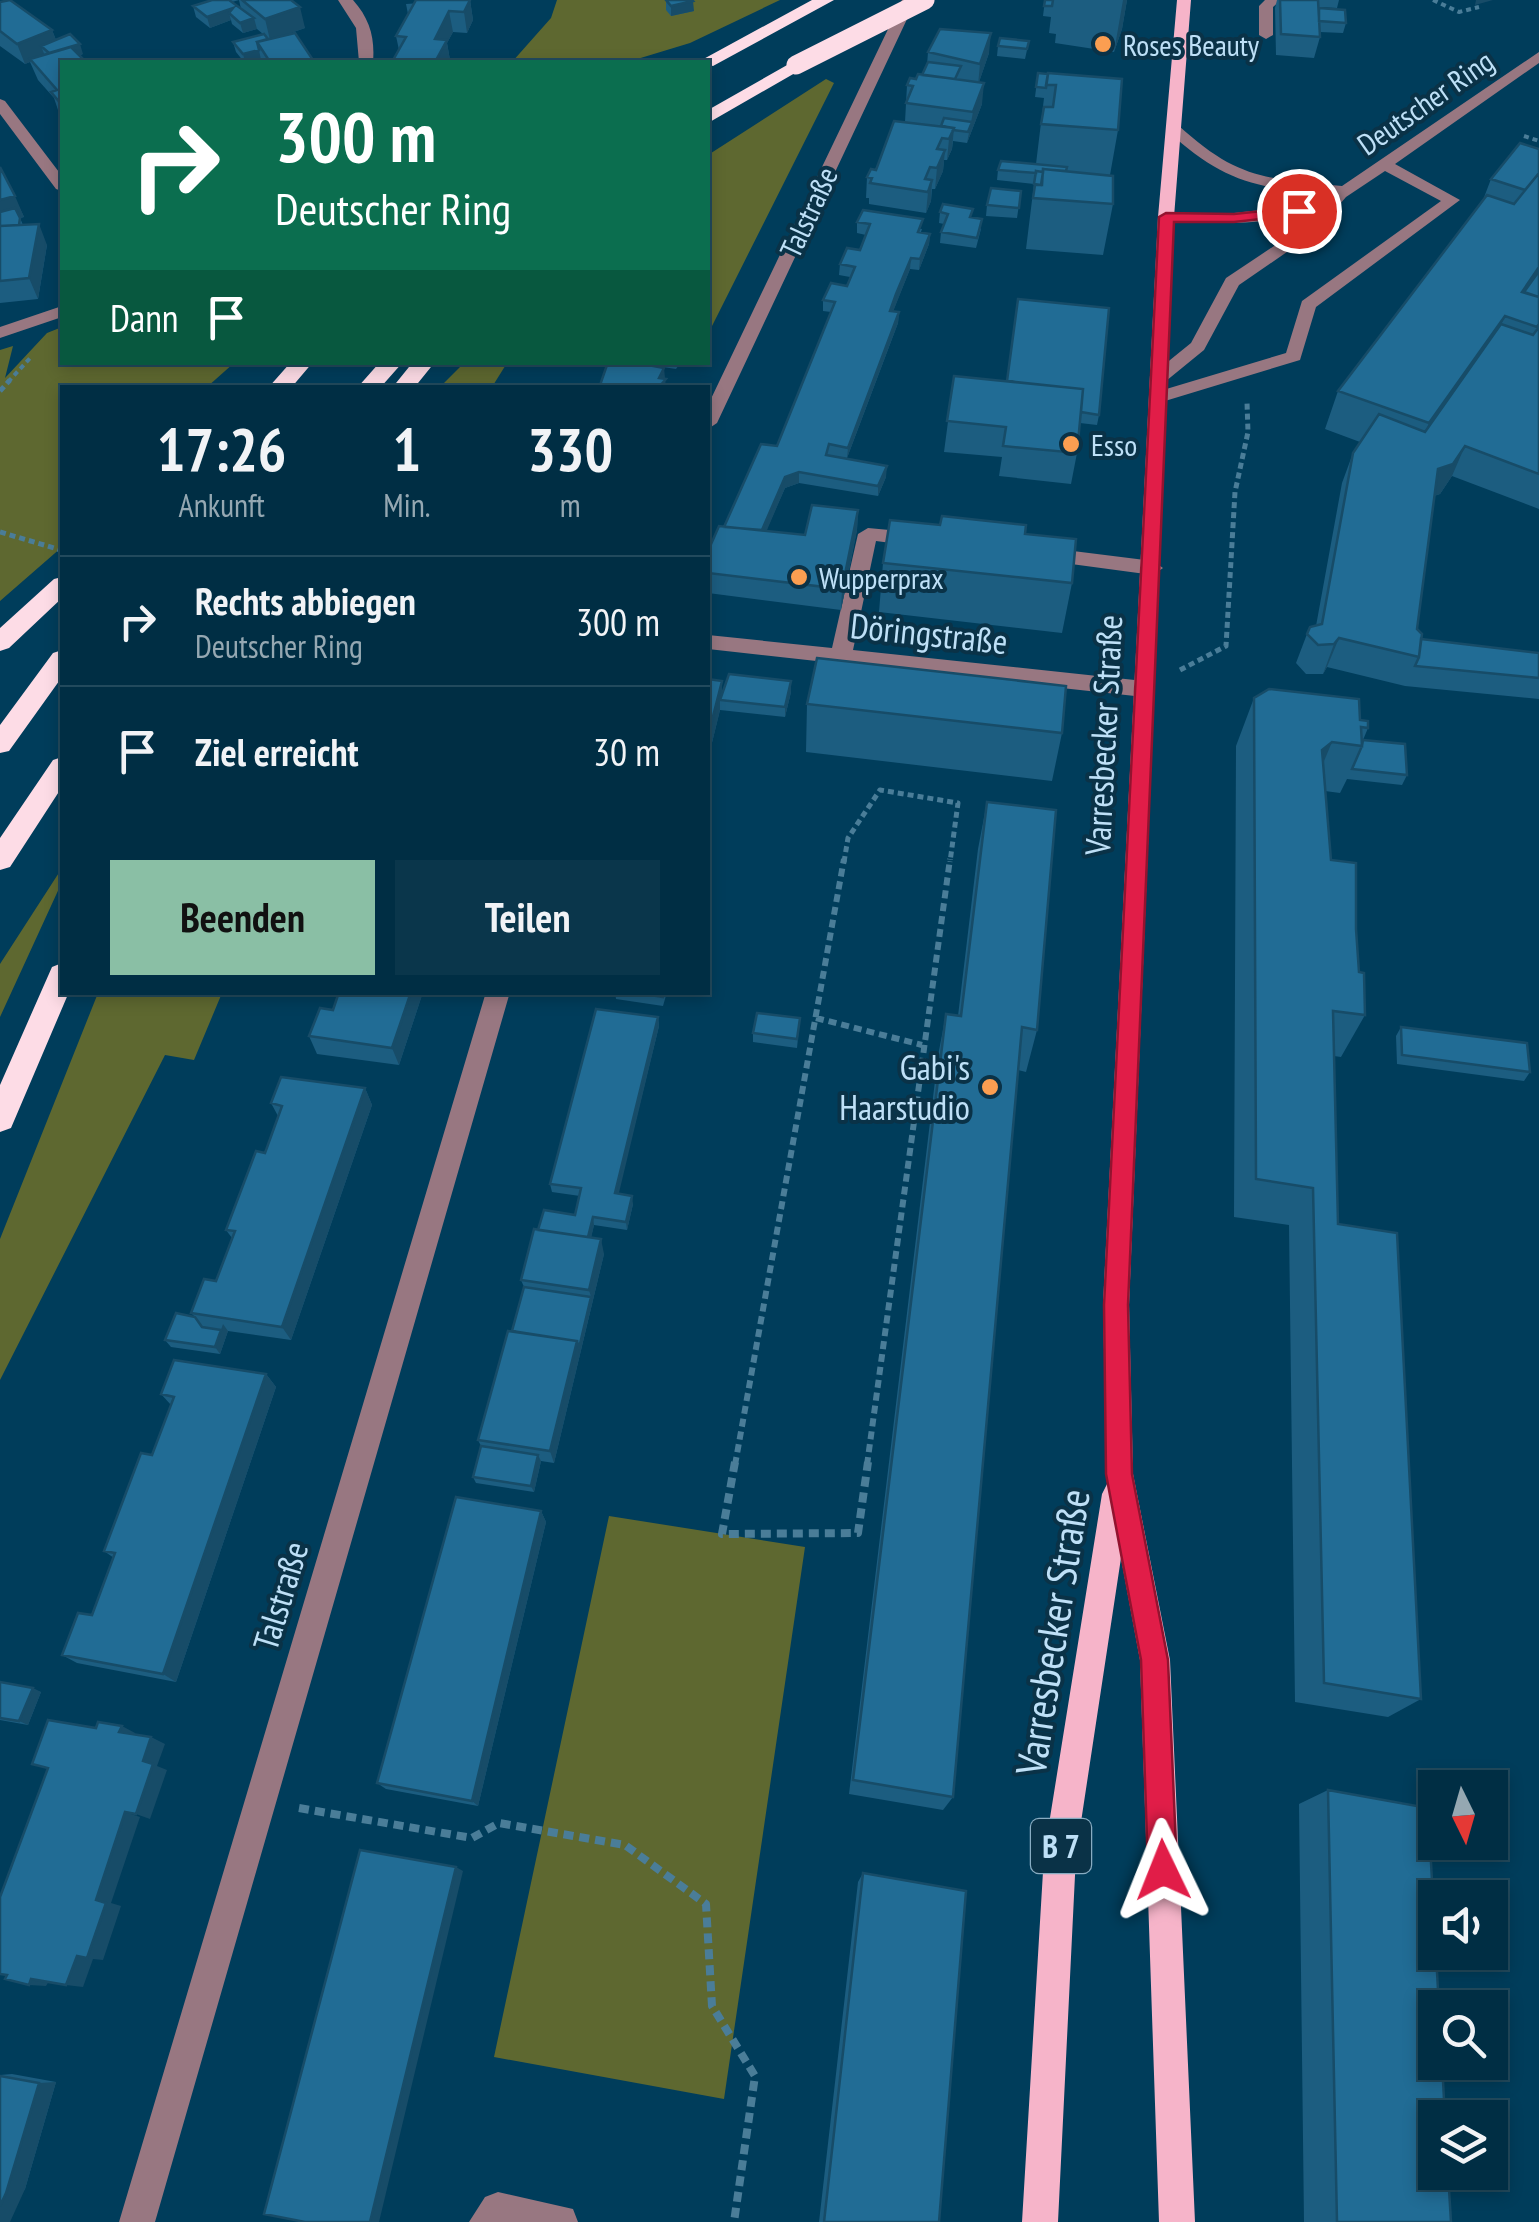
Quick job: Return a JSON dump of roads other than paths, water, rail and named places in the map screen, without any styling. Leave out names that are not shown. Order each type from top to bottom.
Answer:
[{"type":"highway","points":[[710,60],[825,0]]},
{"type":"highway","points":[[710,117],[796,65],[925,0]]},
{"type":"highway","points":[[281,385],[301,365]]},
{"type":"highway","points":[[370,385],[390,365]]},
{"type":"highway","points":[[405,385],[422,365]]},
{"type":"highway","points":[[0,642],[60,587]]},
{"type":"highway","points":[[0,744],[60,663]]},
{"type":"highway","points":[[0,860],[60,770]]},
{"type":"highway","points":[[0,1119],[60,980]]},
{"type":"main road","name":"Varresbecker Straße","points":[[1177,2222],[1154,1660],[1119,1474],[1116,1305],[1153,568],[1166,217],[1184,0]]},
{"type":"main road","name":"Varresbecker Straße","points":[[1040,2222],[1060,1855],[1119,1474]]},
{"type":"street","name":"Talstraße","points":[[710,419],[909,0]]},
{"type":"street","points":[[1266,35],[1266,6],[1274,0]]},
{"type":"street","points":[[352,2],[367,36],[366,60]]},
{"type":"street","name":"Deutscher Ring","points":[[1166,217],[1234,218],[1299,211],[1346,192],[1539,56]]},
{"type":"street","points":[[0,104],[60,183]]},
{"type":"street","points":[[1173,128],[1227,174],[1262,183],[1346,192]]},
{"type":"street","points":[[1160,397],[1294,356],[1308,304],[1452,200],[1382,163]]},
{"type":"street","points":[[1160,376],[1198,346],[1232,282],[1310,228],[1346,192]]},
{"type":"street","points":[[0,333],[60,312]]},
{"type":"street","points":[[841,656],[868,534],[944,543]]},
{"type":"street","points":[[1020,552],[1153,568]]},
{"type":"street","name":"Döringstraße","points":[[710,642],[1144,689]]},
{"type":"street","name":"Talstraße","points":[[137,2222],[497,995]]},
{"type":"street","points":[[486,2222],[498,2210],[560,2222]]},
{"type":"place","name":"Roses Beauty","points":[[1103,44]]},
{"type":"place","name":"Esso","points":[[1071,444]]},
{"type":"place","name":"Wupperprax","points":[[799,577]]},
{"type":"place","name":"Gabi's Haarstudio","points":[[990,1087]]}]
